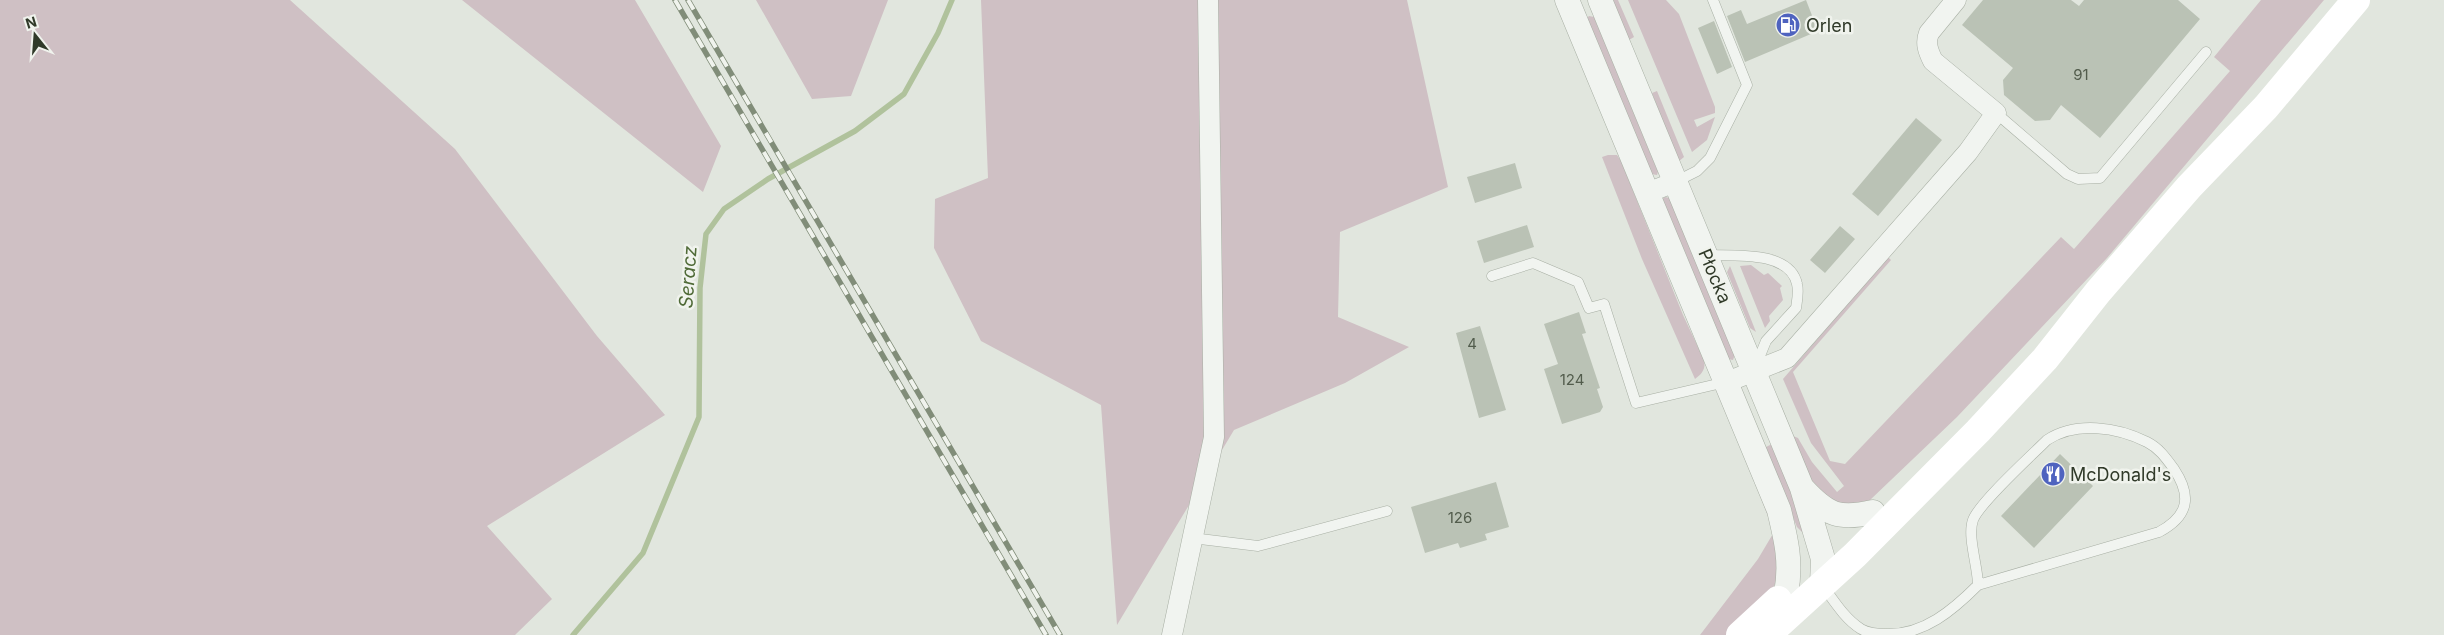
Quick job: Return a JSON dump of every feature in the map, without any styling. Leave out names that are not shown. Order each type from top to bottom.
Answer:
[{"type":"main road","points":[[2189,187],[2254,97],[2332,0]]},
{"type":"main road","points":[[1740,635],[1786,592],[1819,571],[1919,492],[1985,424],[2045,359],[2098,292],[2189,187],[2266,106],[2356,0]]},
{"type":"main road","points":[[1767,635],[1819,571],[1874,512],[2098,292]]},
{"type":"street","points":[[1172,635],[1214,437],[1208,0]]},
{"type":"street","name":"Płocka","points":[[1600,0],[1802,488],[1819,571]]},
{"type":"street","points":[[1727,382],[1787,358],[1968,152],[1996,113],[1933,61],[1927,49],[1929,33],[1956,0]]},
{"type":"street","name":"Płocka","points":[[1575,4],[1648,193],[1779,510],[1788,546],[1790,567],[1786,592]]},
{"type":"street","points":[[1648,193],[1675,182]]},
{"type":"street","name":"Płocka","points":[[1802,488],[1817,505],[1835,515],[1853,517],[1874,512]]},
{"type":"street","name":"Płocka","points":[[1779,510],[1819,571]]},
{"type":"lane","points":[[1675,182],[1696,171],[1710,158],[1747,85],[1712,0]]},
{"type":"lane","points":[[1996,113],[2067,174],[2078,180],[2100,178],[2206,52]]},
{"type":"lane","points":[[1706,255],[1754,256],[1776,261],[1791,272],[1797,284],[1796,308],[1766,341],[1754,371]]},
{"type":"lane","points":[[1492,276],[1533,264],[1578,282],[1589,308],[1604,304],[1636,403],[1727,382]]},
{"type":"lane","points":[[1819,571],[1850,620],[1861,632],[1896,634],[1913,631],[1934,622],[1957,606],[1978,585],[2159,532],[2171,526],[2183,510],[2185,502],[2185,493],[2180,478],[2164,455],[2147,442],[2096,427],[2058,432],[2047,440],[1982,506],[1973,519],[1971,534],[1978,585]]},
{"type":"lane","points":[[1192,538],[1258,546],[1387,511]]},
{"type":"shaded area","points":[[0,0],[290,0],[455,149],[597,336],[665,415],[487,526],[552,599],[515,635],[0,635]]},
{"type":"shaded area","points":[[462,0],[635,0],[721,146],[703,192]]},
{"type":"shaded area","points":[[756,0],[888,0],[851,96],[812,99]]},
{"type":"shaded area","points":[[981,0],[1407,0],[1448,187],[1340,232],[1338,317],[1409,347],[1345,383],[1234,430],[1117,625],[1101,405],[981,341],[934,248],[935,199],[988,178]]},
{"type":"shaded area","points":[[1618,0],[1634,37],[1629,40],[1612,1]]},
{"type":"shaded area","points":[[1628,0],[1666,0],[1679,14],[1715,107],[1715,113],[1694,120],[1697,127],[1715,117],[1707,140],[1692,152]]},
{"type":"shaded area","points":[[2261,0],[2324,0],[2107,258],[1957,417],[1869,501],[1853,506],[1839,504],[1820,491],[1806,470],[1793,436],[1798,438],[1812,462],[1837,492],[1844,486],[1811,443],[1783,379],[1888,257],[1891,260],[1793,372],[1830,461],[1845,464],[2061,237],[2074,249],[2230,71],[2214,57]]},
{"type":"shaded area","points":[[1589,16],[1594,17],[1658,172],[1657,175],[1651,174],[1587,18]]},
{"type":"shaded area","points":[[1657,91],[1684,157],[1678,162],[1652,93]]},
{"type":"shaded area","points":[[1617,155],[1621,161],[1683,315],[1704,360],[1703,371],[1695,379],[1642,259],[1602,157]]},
{"type":"shaded area","points":[[1665,197],[1670,198],[1735,354],[1733,360],[1728,359],[1662,199]]},
{"type":"shaded area","points":[[1751,265],[1764,275],[1768,273],[1782,286],[1780,288],[1783,300],[1769,316],[1770,321],[1765,328],[1740,266]]},
{"type":"shaded area","points":[[1730,266],[1756,332],[1750,328],[1727,272]]},
{"type":"shaded area","points":[[1772,444],[1805,522],[1804,534],[1797,527],[1764,448]]},
{"type":"shaded area","points":[[1745,456],[1776,531],[1777,580],[1772,590],[1727,635],[1700,635],[1758,559],[1774,532]]},
{"type":"building","points":[[1806,0],[1818,31],[1745,62],[1727,16],[1741,10],[1747,24]]},
{"type":"building","points":[[1983,0],[2071,0],[2079,6],[2084,0],[2178,0],[2200,19],[2100,138],[2061,105],[2050,120],[2035,121],[2004,95],[2003,80],[2013,68],[1962,25]]},
{"type":"building","points":[[1714,21],[1732,67],[1717,74],[1698,28]]},
{"type":"building","points":[[1916,118],[1942,140],[1878,216],[1852,194]]},
{"type":"building","points":[[1515,163],[1522,188],[1475,203],[1467,177]]},
{"type":"building","points":[[1527,225],[1534,247],[1484,263],[1477,241]]},
{"type":"building","points":[[1840,226],[1855,239],[1825,273],[1810,260]]},
{"type":"building","points":[[1579,312],[1586,333],[1582,334],[1600,388],[1597,389],[1603,407],[1600,412],[1562,424],[1544,369],[1558,364],[1544,324]]},
{"type":"building","points":[[1480,326],[1506,410],[1479,418],[1456,333]]},
{"type":"building","points":[[2060,454],[2093,486],[2034,548],[2001,516]]},
{"type":"building","points":[[1496,482],[1509,527],[1485,534],[1487,540],[1460,548],[1458,543],[1425,553],[1411,507]]},
{"type":"waterway","name":"Seracz","points":[[573,635],[643,553],[699,417],[700,288],[706,234],[724,209],[768,179],[855,131],[904,94],[938,33],[952,0]]},
{"type":"railway","points":[[675,0],[1046,635]]},
{"type":"railway","points":[[688,0],[1060,635]]},
{"type":"place","name":"Orlen","points":[[1788,25]]},
{"type":"place","name":"McDonald's","points":[[2053,474]]}]
